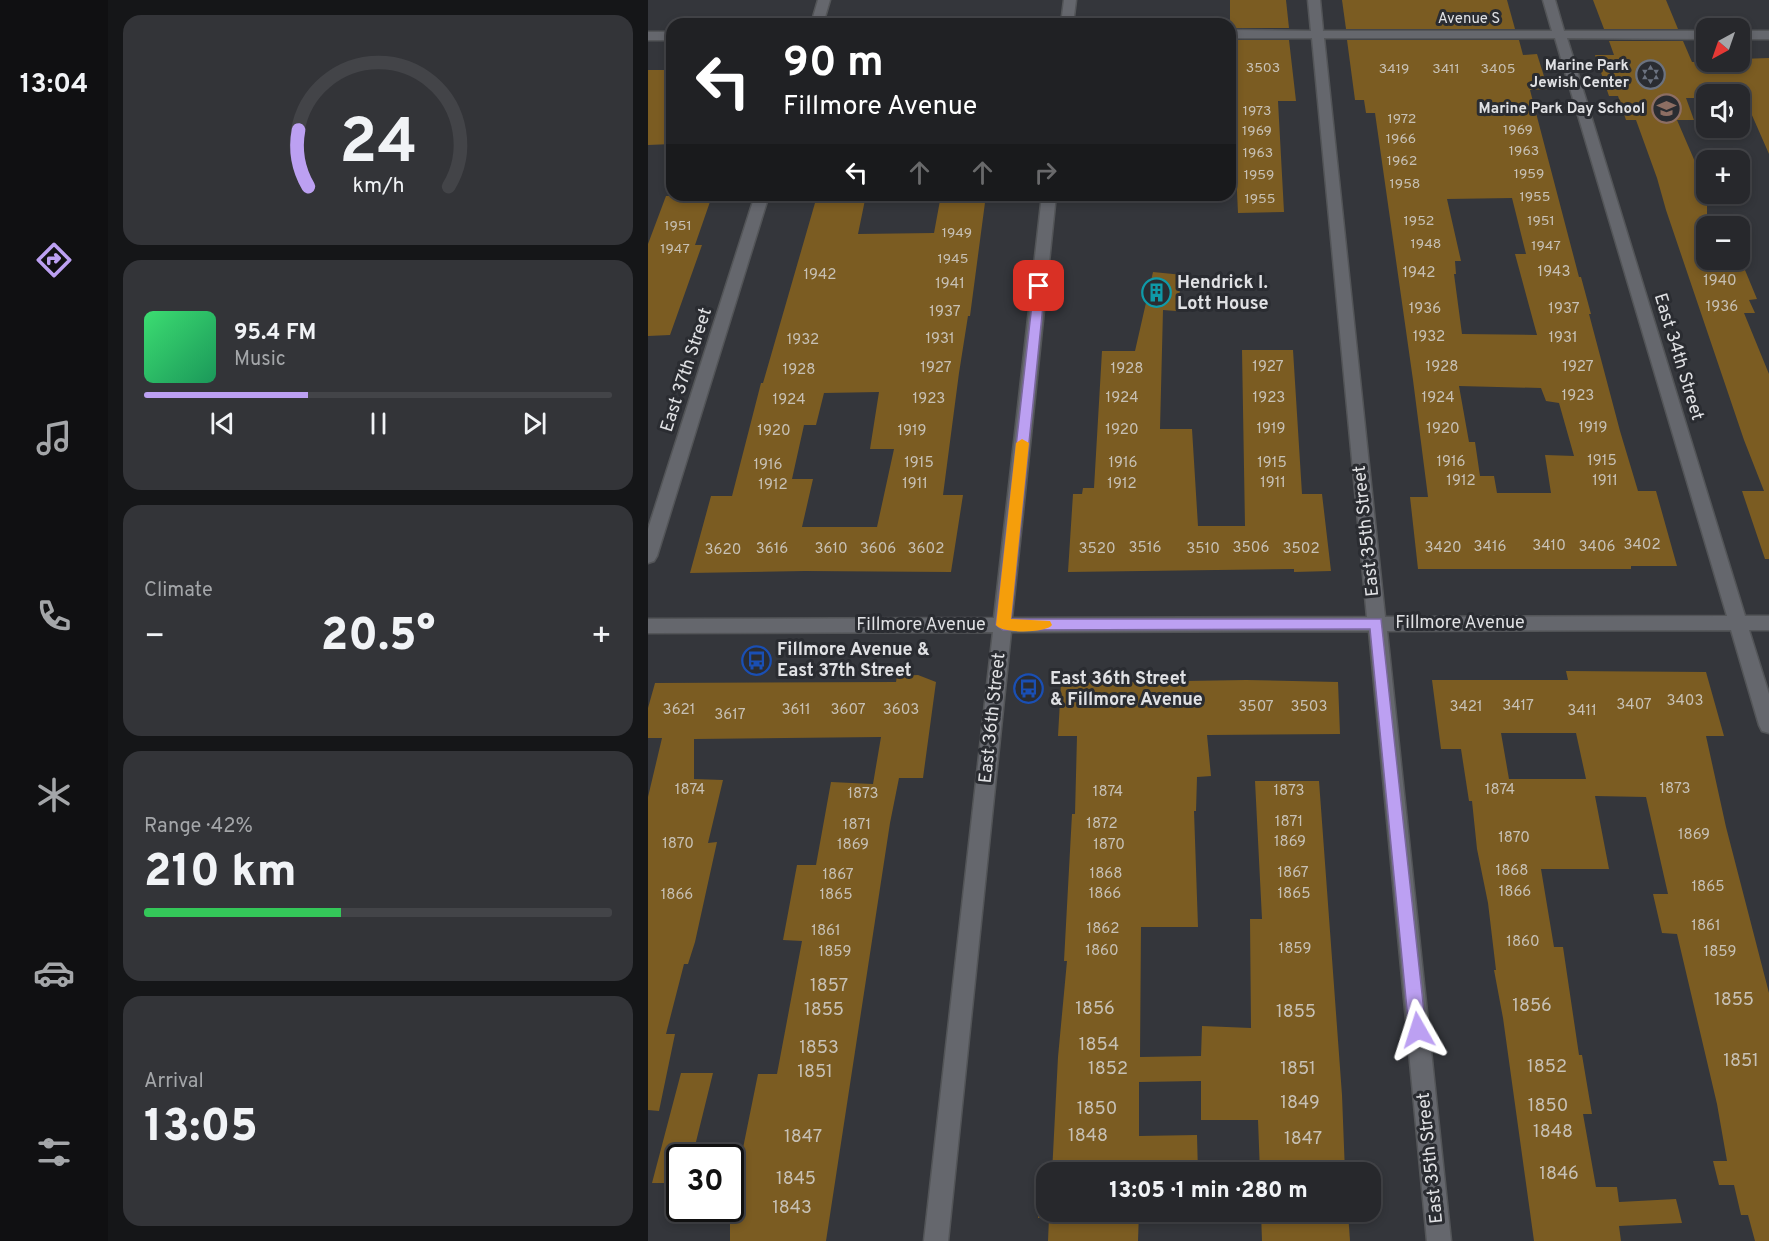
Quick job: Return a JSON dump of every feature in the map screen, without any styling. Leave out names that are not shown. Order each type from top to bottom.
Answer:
[{"type":"street","points":[[819,18],[824,0]]},
{"type":"street","points":[[1068,18],[1070,0]]},
{"type":"street","name":"East 35th Street","points":[[1314,0],[1439,1241]]},
{"type":"street","name":"East 34th Street","points":[[1549,0],[1769,725]]},
{"type":"street","name":"Avenue S","points":[[1236,34],[1696,35]]},
{"type":"street","points":[[1750,35],[1769,35]]},
{"type":"street","points":[[648,36],[666,36]]},
{"type":"street","name":"East 37th Street","points":[[648,556],[760,201]]},
{"type":"street","name":"East 36th Street","points":[[936,1241],[1048,201]]},
{"type":"street","name":"Fillmore Avenue","points":[[648,626],[1769,623]]},
{"type":"building","points":[[1230,0],[1286,0],[1289,28],[1236,28],[1236,18],[1230,18]]},
{"type":"building","points":[[1342,0],[1507,0],[1515,29],[1346,29]]},
{"type":"building","points":[[1593,0],[1666,0],[1678,29],[1604,29]]},
{"type":"building","points":[[1236,40],[1289,40],[1296,101],[1278,101],[1284,212],[1238,213]]},
{"type":"building","points":[[1347,40],[1519,40],[1523,55],[1537,54],[1548,89],[1530,90],[1579,277],[1581,277],[1591,314],[1589,314],[1620,431],[1638,491],[1656,491],[1677,566],[1631,566],[1631,569],[1418,569],[1410,497],[1428,497],[1413,380],[1375,113],[1366,113],[1364,100],[1355,100]],"holes":[[[1512,198],[1526,254],[1515,254],[1537,335],[1462,334],[1454,274],[1456,274],[1455,261],[1461,261],[1447,199]],[[1459,386],[1541,388],[1546,401],[1559,403],[1574,456],[1545,455],[1551,493],[1497,493],[1494,476],[1480,476],[1475,442],[1469,442]]]},
{"type":"building","points":[[1609,41],[1683,41],[1692,62],[1696,62],[1696,72],[1750,72],[1750,59],[1769,58],[1769,154],[1750,111],[1750,84],[1696,84],[1696,98],[1686,98],[1694,120],[1677,120],[1696,164],[1696,204],[1707,204],[1707,216],[1696,216],[1696,270],[1745,270],[1757,299],[1749,300],[1755,313],[1744,313],[1769,374],[1769,559],[1765,559],[1742,491],[1764,491],[1744,440],[1657,178],[1636,120],[1626,120],[1618,96],[1609,96],[1595,55],[1614,55]]},
{"type":"building","points":[[648,70],[666,70],[666,144],[648,145]]},
{"type":"building","points":[[666,196],[666,201],[710,201],[695,245],[702,245],[670,335],[648,336],[648,244]]},
{"type":"building","points":[[816,201],[865,201],[858,234],[934,233],[940,201],[985,201],[943,495],[963,495],[951,572],[690,573],[711,496],[732,496],[761,383],[763,383]],"holes":[[[879,392],[870,449],[894,449],[877,527],[802,527],[813,479],[792,479],[804,425],[816,425],[824,393]]]},
{"type":"building","points":[[1153,272],[1183,275],[1176,311],[1163,310],[1160,429],[1192,429],[1198,526],[1245,526],[1242,350],[1293,350],[1302,494],[1322,494],[1331,571],[1294,572],[1294,569],[1068,572],[1073,494],[1082,494],[1083,488],[1094,488],[1102,351],[1135,351]]},
{"type":"building","points":[[1566,671],[1706,672],[1724,736],[1706,736],[1726,827],[1769,993],[1769,1241],[1755,1241],[1748,1215],[1741,1215],[1734,1185],[1719,1185],[1713,1161],[1727,1161],[1717,1104],[1677,934],[1662,933],[1653,894],[1668,894],[1646,797],[1595,796],[1609,869],[1541,869],[1554,947],[1563,947],[1579,1055],[1582,1055],[1592,1114],[1583,1114],[1596,1187],[1617,1187],[1619,1202],[1676,1199],[1682,1223],[1619,1226],[1621,1241],[1534,1241],[1472,801],[1469,801],[1461,749],[1441,749],[1432,680],[1568,680]],"holes":[[[1501,733],[1576,733],[1586,779],[1509,779]]]},
{"type":"building","points":[[918,675],[936,682],[923,778],[899,778],[890,823],[826,1241],[730,1241],[730,1222],[744,1222],[744,1144],[758,1074],[777,1074],[802,941],[783,940],[797,865],[816,865],[831,782],[873,784],[881,737],[694,739],[694,779],[723,780],[708,843],[717,842],[695,942],[688,964],[684,964],[666,1034],[675,1034],[659,1111],[648,1110],[648,797],[662,738],[648,738],[648,708],[655,683],[896,682],[897,676]]},
{"type":"building","points":[[1246,680],[1338,682],[1340,734],[1207,735],[1211,776],[1197,777],[1196,811],[1194,811],[1198,927],[1141,927],[1140,1057],[1201,1056],[1202,1026],[1251,1028],[1250,919],[1262,919],[1255,781],[1319,781],[1342,1095],[1345,1162],[1260,1162],[1258,1120],[1201,1120],[1201,1081],[1139,1082],[1139,1136],[1197,1135],[1198,1162],[1053,1162],[1058,1057],[1067,961],[1064,961],[1072,814],[1075,814],[1077,736],[1058,736],[1061,683]]},
{"type":"building","points":[[681,1073],[713,1073],[695,1144],[666,1144],[666,1183],[652,1183]]},
{"type":"building","points":[[1049,1222],[1139,1222],[1138,1241],[1048,1241]]},
{"type":"building","points":[[1261,1222],[1349,1222],[1350,1241],[1262,1241]]},
{"type":"slow traffic","points":[[1022,443],[1003,625],[1045,625]]},
{"type":"place","name":"Marine Park Jewish Center","points":[[1650,75]]},
{"type":"place","name":"Marine Park Day School","points":[[1666,109]]},
{"type":"place","name":"Hendrick I. Lott House","points":[[1156,293]]},
{"type":"place","name":"Fillmore Avenue & East 37th Street","points":[[756,660]]},
{"type":"place","name":"East 36th Street & Fillmore Avenue","points":[[1029,689]]},
{"type":"route","points":[[1039,286],[1003,625],[1376,623],[1418,1030]]}]
